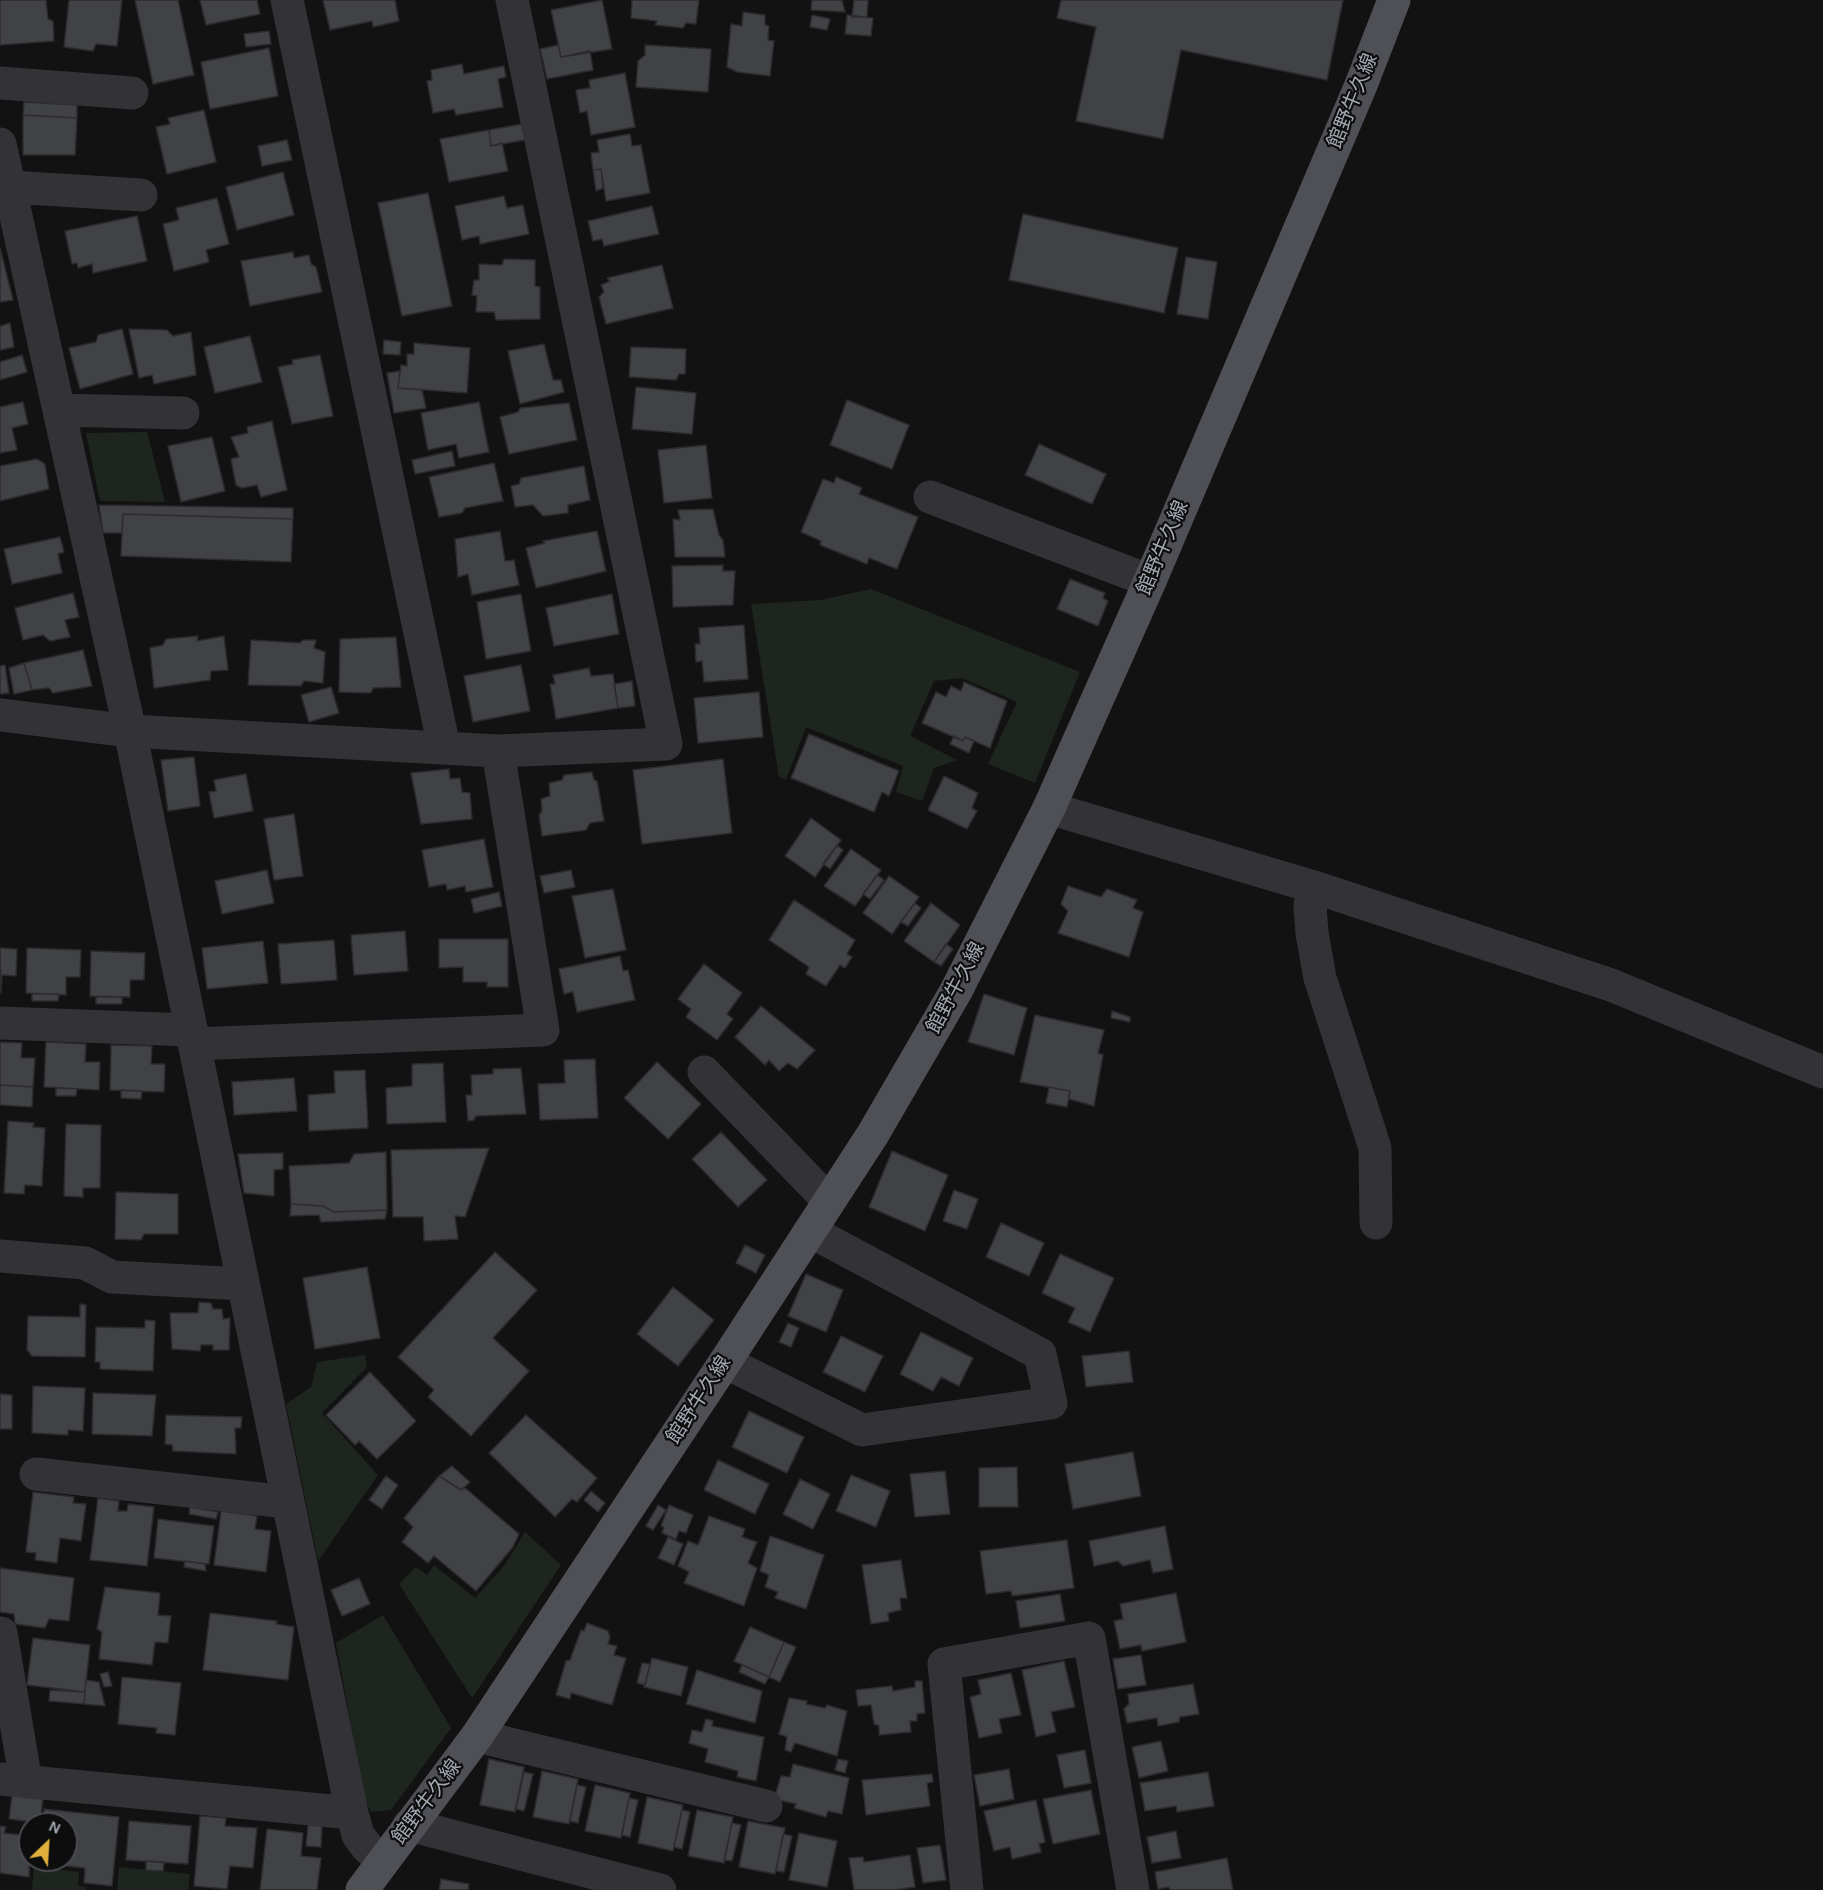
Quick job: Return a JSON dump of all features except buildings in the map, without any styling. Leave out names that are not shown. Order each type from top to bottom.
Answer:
[{"type":"main road","name":"館野牛久線","points":[[362,1890],[477,1736],[725,1362],[873,1134],[956,991],[1049,808],[1150,581],[1361,85],[1394,0]]},
{"type":"street","points":[[286,0],[444,747]]},
{"type":"street","points":[[0,716],[130,731],[498,751],[666,744],[512,0]]},
{"type":"street","points":[[0,83],[132,93]]},
{"type":"street","points":[[0,144],[130,731],[352,1813],[358,1835],[367,1848],[382,1861]]},
{"type":"street","points":[[10,187],[141,195]]},
{"type":"street","points":[[59,410],[183,413]]},
{"type":"street","points":[[930,497],[1150,581]]},
{"type":"street","points":[[0,1023],[192,1037],[543,1030],[498,751]]},
{"type":"street","points":[[1049,808],[1314,887],[1611,984],[1823,1072]]},
{"type":"street","points":[[1314,887],[1311,906],[1312,933],[1320,978],[1375,1148],[1376,1223]]},
{"type":"street","points":[[704,1072],[829,1201]]},
{"type":"street","points":[[725,1362],[862,1430],[1052,1403],[1040,1354],[810,1231]]},
{"type":"street","points":[[0,1256],[84,1263],[112,1277],[243,1284]]},
{"type":"street","points":[[36,1474],[287,1502]]},
{"type":"street","points":[[1,1633],[13,1781],[352,1813]]},
{"type":"street","points":[[967,1890],[944,1664],[1089,1638],[1133,1890]]},
{"type":"street","points":[[477,1736],[766,1806]]},
{"type":"street","points":[[409,1825],[660,1890]]},
{"type":"shaded area","points":[[147,432],[165,502],[100,501],[86,433]]},
{"type":"shaded area","points":[[871,589],[1080,672],[1035,783],[988,764],[1017,702],[962,678],[934,681],[910,736],[957,760],[934,768],[922,801],[896,792],[903,766],[806,727],[786,780],[779,777],[751,604],[821,600]]},
{"type":"shaded area","points":[[365,1355],[367,1367],[322,1413],[378,1475],[318,1561],[286,1404],[311,1387],[317,1362]]},
{"type":"shaded area","points":[[525,1532],[561,1565],[472,1698],[399,1584],[416,1567],[427,1575],[434,1565],[475,1598],[504,1566]]},
{"type":"shaded area","points":[[383,1615],[451,1728],[391,1810],[371,1812],[365,1801],[336,1643]]},
{"type":"shaded area","points":[[119,1867],[190,1874],[188,1890],[117,1890]]},
{"type":"shaded area","points":[[34,1872],[79,1872],[78,1886],[86,1887],[86,1890],[32,1890]]}]
